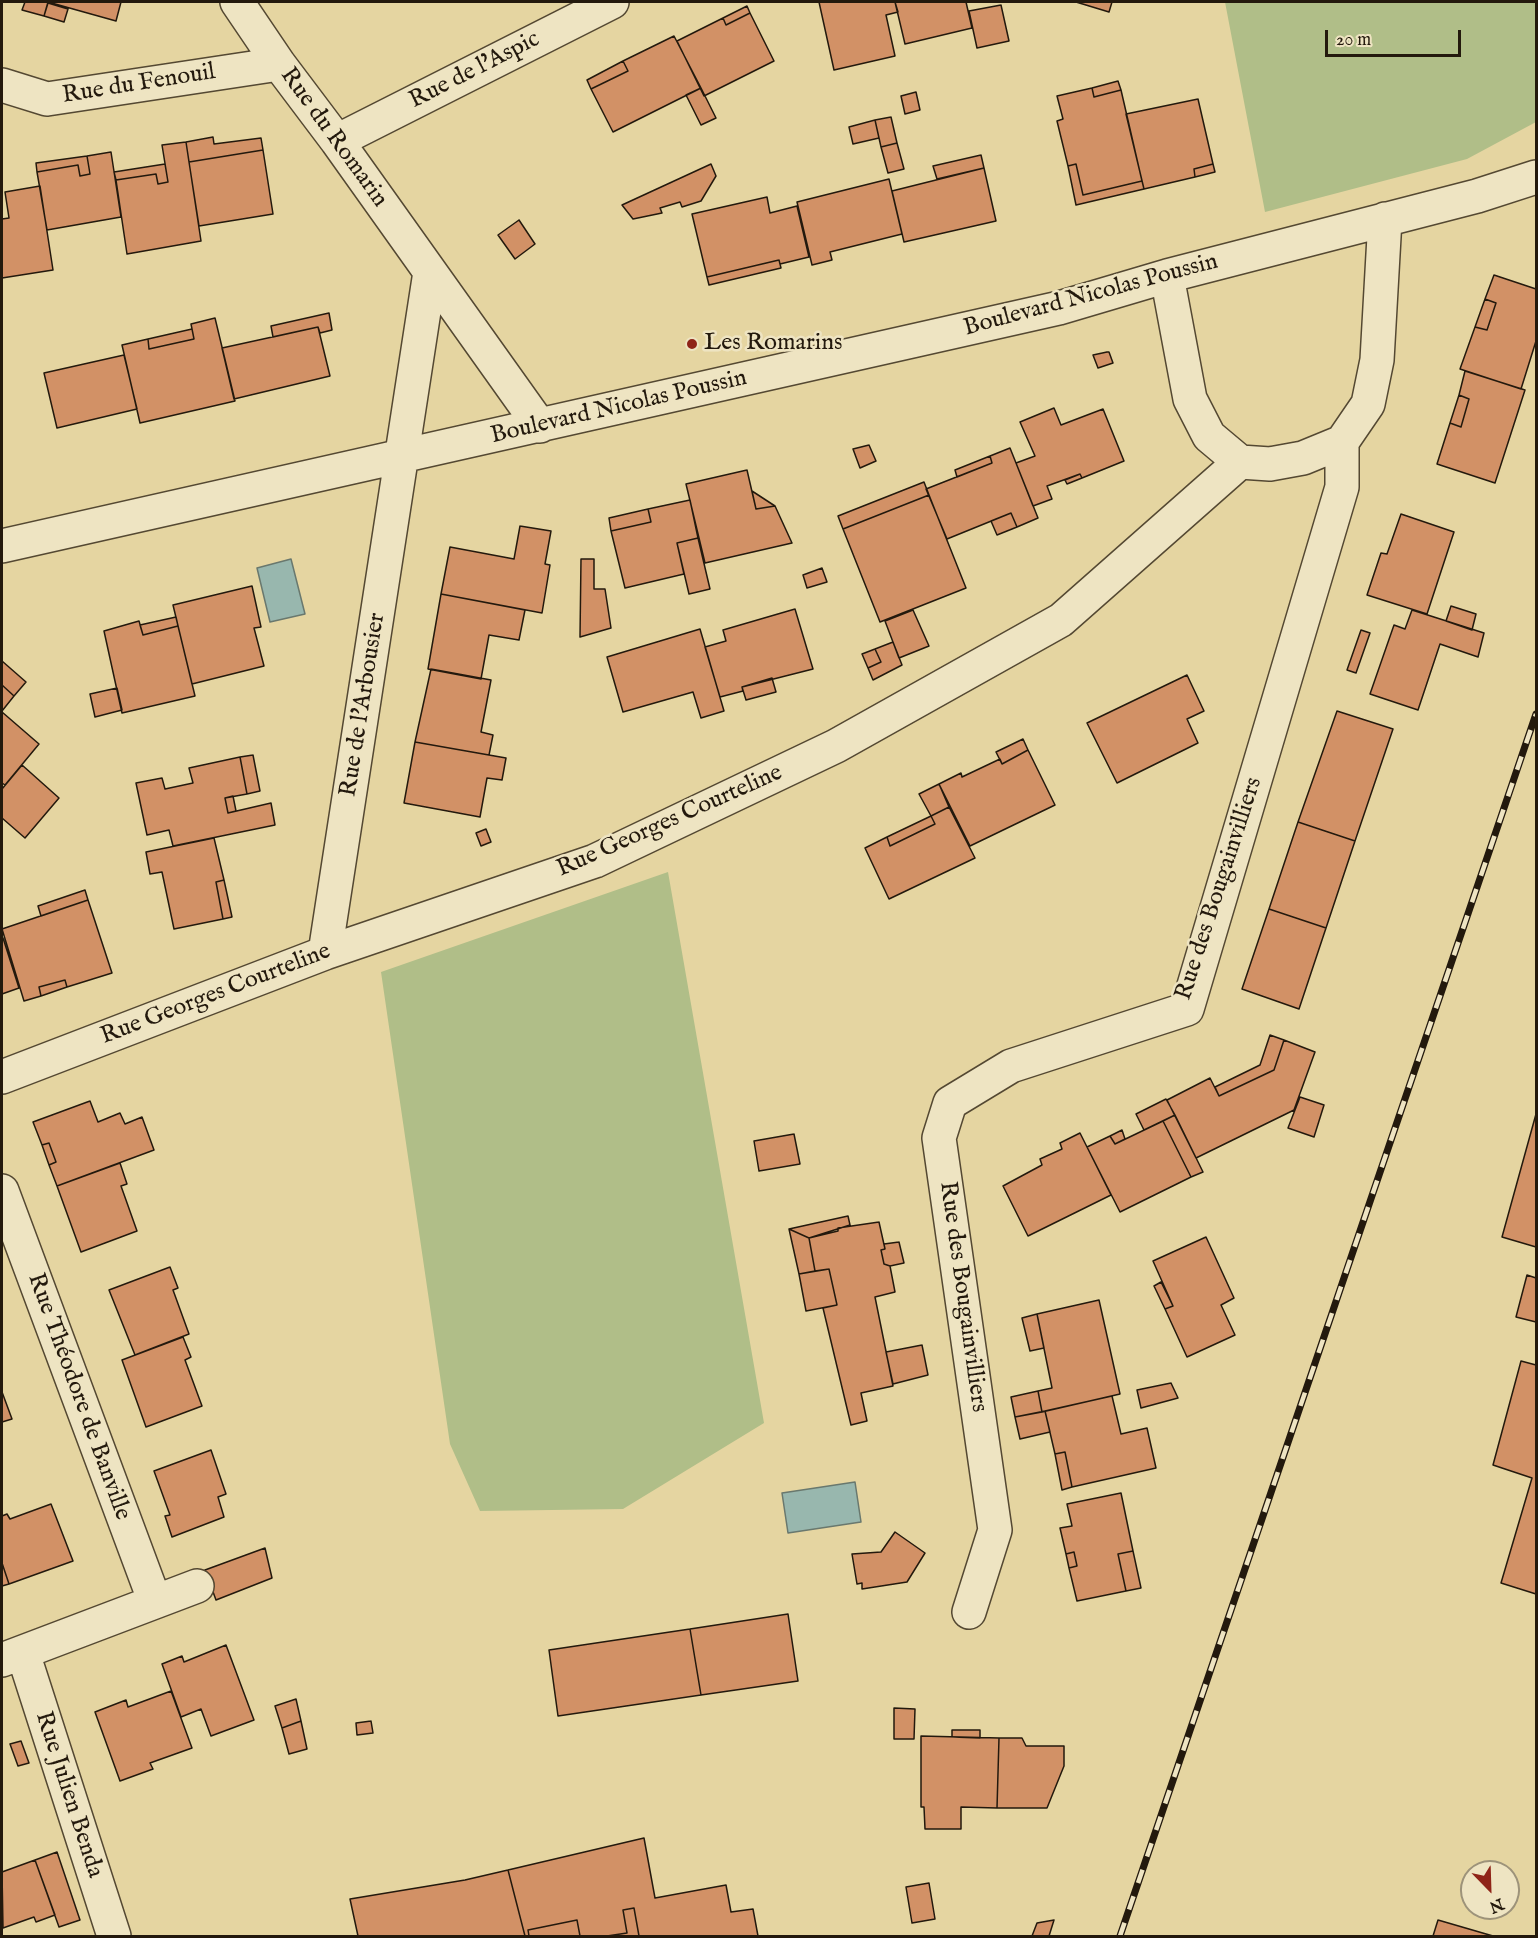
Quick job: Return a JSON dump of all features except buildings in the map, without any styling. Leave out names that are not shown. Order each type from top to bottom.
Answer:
[{"type":"street","name":"Rue du Romarin","points":[[237,2],[279,64],[337,141],[540,426]]},
{"type":"street","name":"Rue de l'Aspic","points":[[337,141],[612,2]]},
{"type":"street","name":"Rue du Fenouil","points":[[2,85],[46,99],[279,64]]},
{"type":"street","name":"Boulevard Nicolas Poussin","points":[[1477,196],[1536,156]]},
{"type":"street","name":"Boulevard Nicolas Poussin","points":[[2,546],[1059,308],[1167,276],[1477,196],[1536,177]]},
{"type":"street","points":[[1167,276],[1190,399],[1209,436],[1240,462],[1270,464],[1303,458],[1342,442],[1368,404],[1377,360],[1385,219]]},
{"type":"street","points":[[402,456],[430,272]]},
{"type":"street","name":"Rue des Bougainvilliers","points":[[969,1612],[995,1530],[939,1138],[950,1102],[1011,1066],[1187,1009],[1342,487],[1342,442]]},
{"type":"street","name":"Rue de l'Arbousier","points":[[325,953],[402,456]]},
{"type":"street","name":"Rue Georges Courteline","points":[[2,1077],[325,953],[596,861],[836,746],[1061,620],[1240,462]]},
{"type":"street","name":"Rue Théodore de Banville","points":[[2,1191],[155,1602]]},
{"type":"street","points":[[12,1656],[197,1586]]},
{"type":"street","name":"Rue Julien Benda","points":[[12,1656],[114,1936]]},
{"type":"green space","points":[[1225,2],[1536,2],[1536,122],[1467,159],[1265,212]]},
{"type":"green space","points":[[668,872],[764,1423],[623,1509],[480,1511],[450,1444],[381,972]]},
{"type":"water","points":[[291,559],[305,614],[270,622],[257,568]]},
{"type":"water","points":[[855,1482],[861,1522],[788,1533],[782,1493]]},
{"type":"railway","points":[[1120,1936],[1536,714]]},
{"type":"place","name":"Les Romarins","points":[[692,344]]}]
